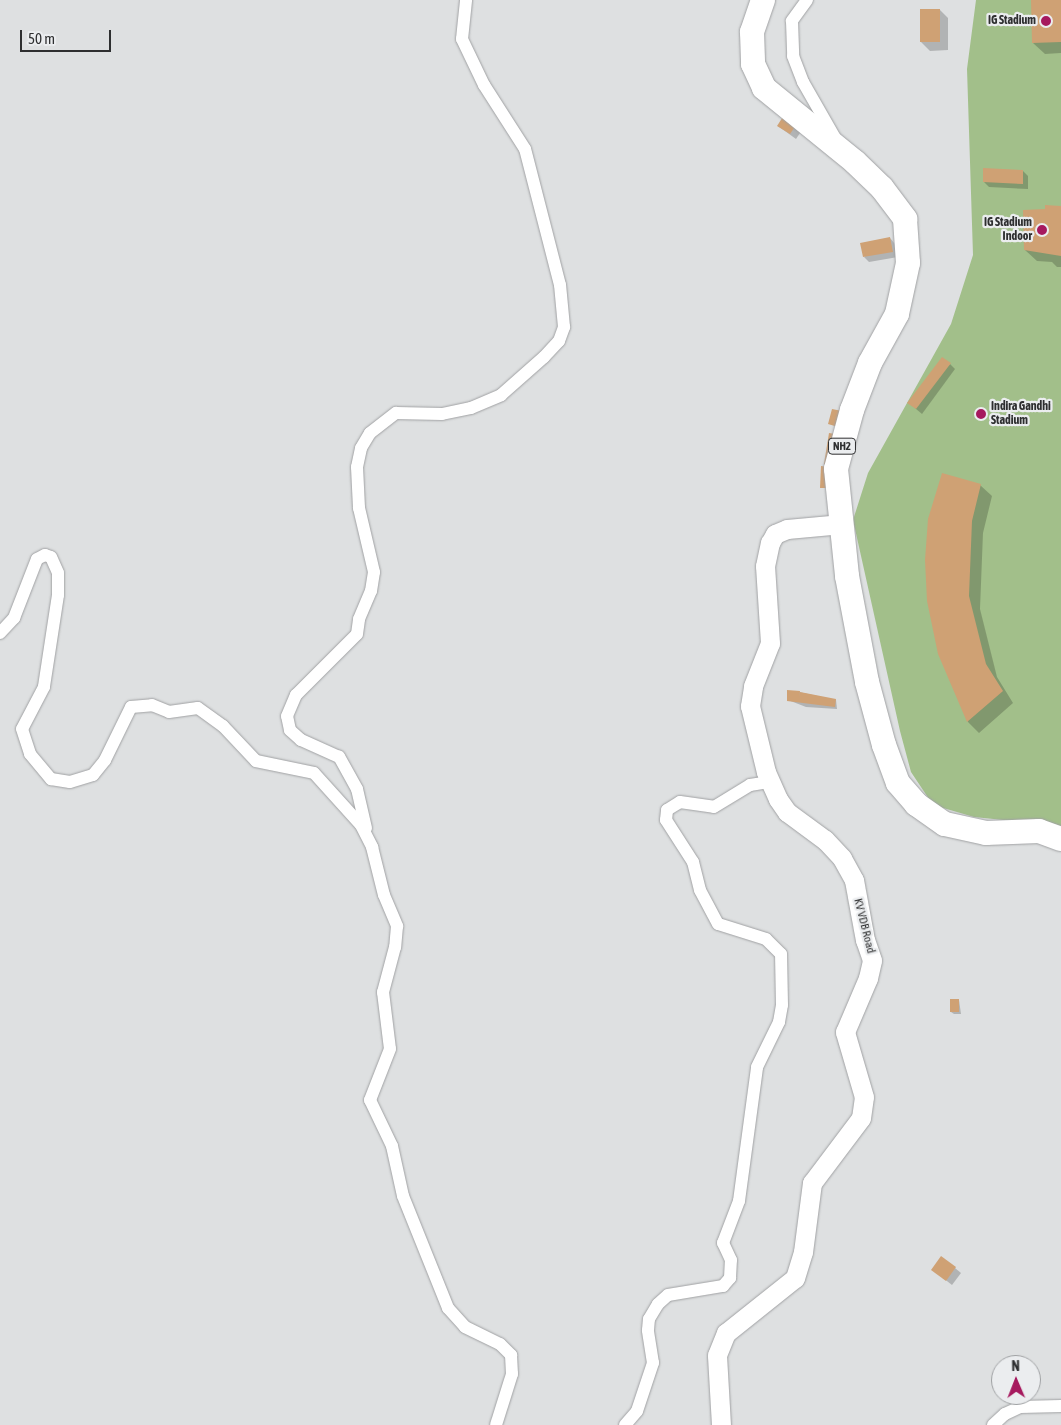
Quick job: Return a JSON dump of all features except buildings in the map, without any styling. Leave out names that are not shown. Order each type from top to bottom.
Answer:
[{"type":"highway","name":"NH2","points":[[763,0],[752,32],[753,64],[764,88],[843,152],[882,188],[905,219],[908,263],[897,314],[870,363],[852,410],[836,469],[847,576],[867,682],[898,783],[916,804],[945,824],[986,833],[1039,831],[1061,838]]},
{"type":"street","points":[[466,0],[462,39],[484,85],[525,149],[560,285],[564,327],[559,341],[501,395],[471,408],[442,414],[396,413],[370,433],[361,448],[357,467],[359,508],[374,572],[371,591],[359,619],[357,634],[296,695],[287,716],[290,730],[301,740],[339,757],[357,790],[367,836],[384,895],[393,913],[397,938],[383,992],[390,1049],[370,1100],[392,1146],[403,1196],[448,1308],[465,1327],[500,1344],[511,1355],[512,1374],[496,1425]]},
{"type":"street","points":[[807,0],[792,21],[793,56],[803,82],[843,152]]},
{"type":"street","name":"KV VDB Road","points":[[721,1425],[717,1355],[726,1333],[795,1278],[802,1252],[812,1183],[862,1118],[864,1097],[845,1032],[868,978],[872,960],[854,880],[842,858],[825,840],[787,812],[770,782],[750,706],[752,686],[770,643],[765,566],[770,544],[775,534],[787,530],[842,524]]},
{"type":"street","points":[[0,633],[14,618],[37,560],[45,555],[51,557],[58,573],[58,594],[44,686],[22,729],[30,754],[51,779],[70,782],[93,775],[105,760],[131,707],[152,704],[169,712],[198,708],[223,726],[256,761],[314,773],[347,806],[367,836]]},
{"type":"street","points":[[625,1425],[636,1411],[653,1363],[648,1330],[649,1319],[658,1304],[668,1295],[723,1286],[730,1278],[731,1260],[723,1243],[739,1201],[757,1067],[779,1022],[782,1005],[781,954],[766,939],[718,924],[700,890],[693,862],[666,820],[667,810],[680,802],[714,807],[750,785],[770,782]]},
{"type":"street","points":[[993,1425],[1020,1407],[1061,1406]]},
{"type":"green space","name":"Indira Gandhi Stadium","points":[[976,0],[1061,0],[1061,826],[974,817],[933,805],[911,772],[900,731],[853,520],[868,473],[951,324],[973,255],[967,69]]},
{"type":"place","name":"IG Stadium","points":[[1046,21]]},
{"type":"place","name":"IG Stadium Indoor","points":[[1042,230]]},
{"type":"place","name":"Indira Gandhi Stadium","points":[[981,414]]}]
